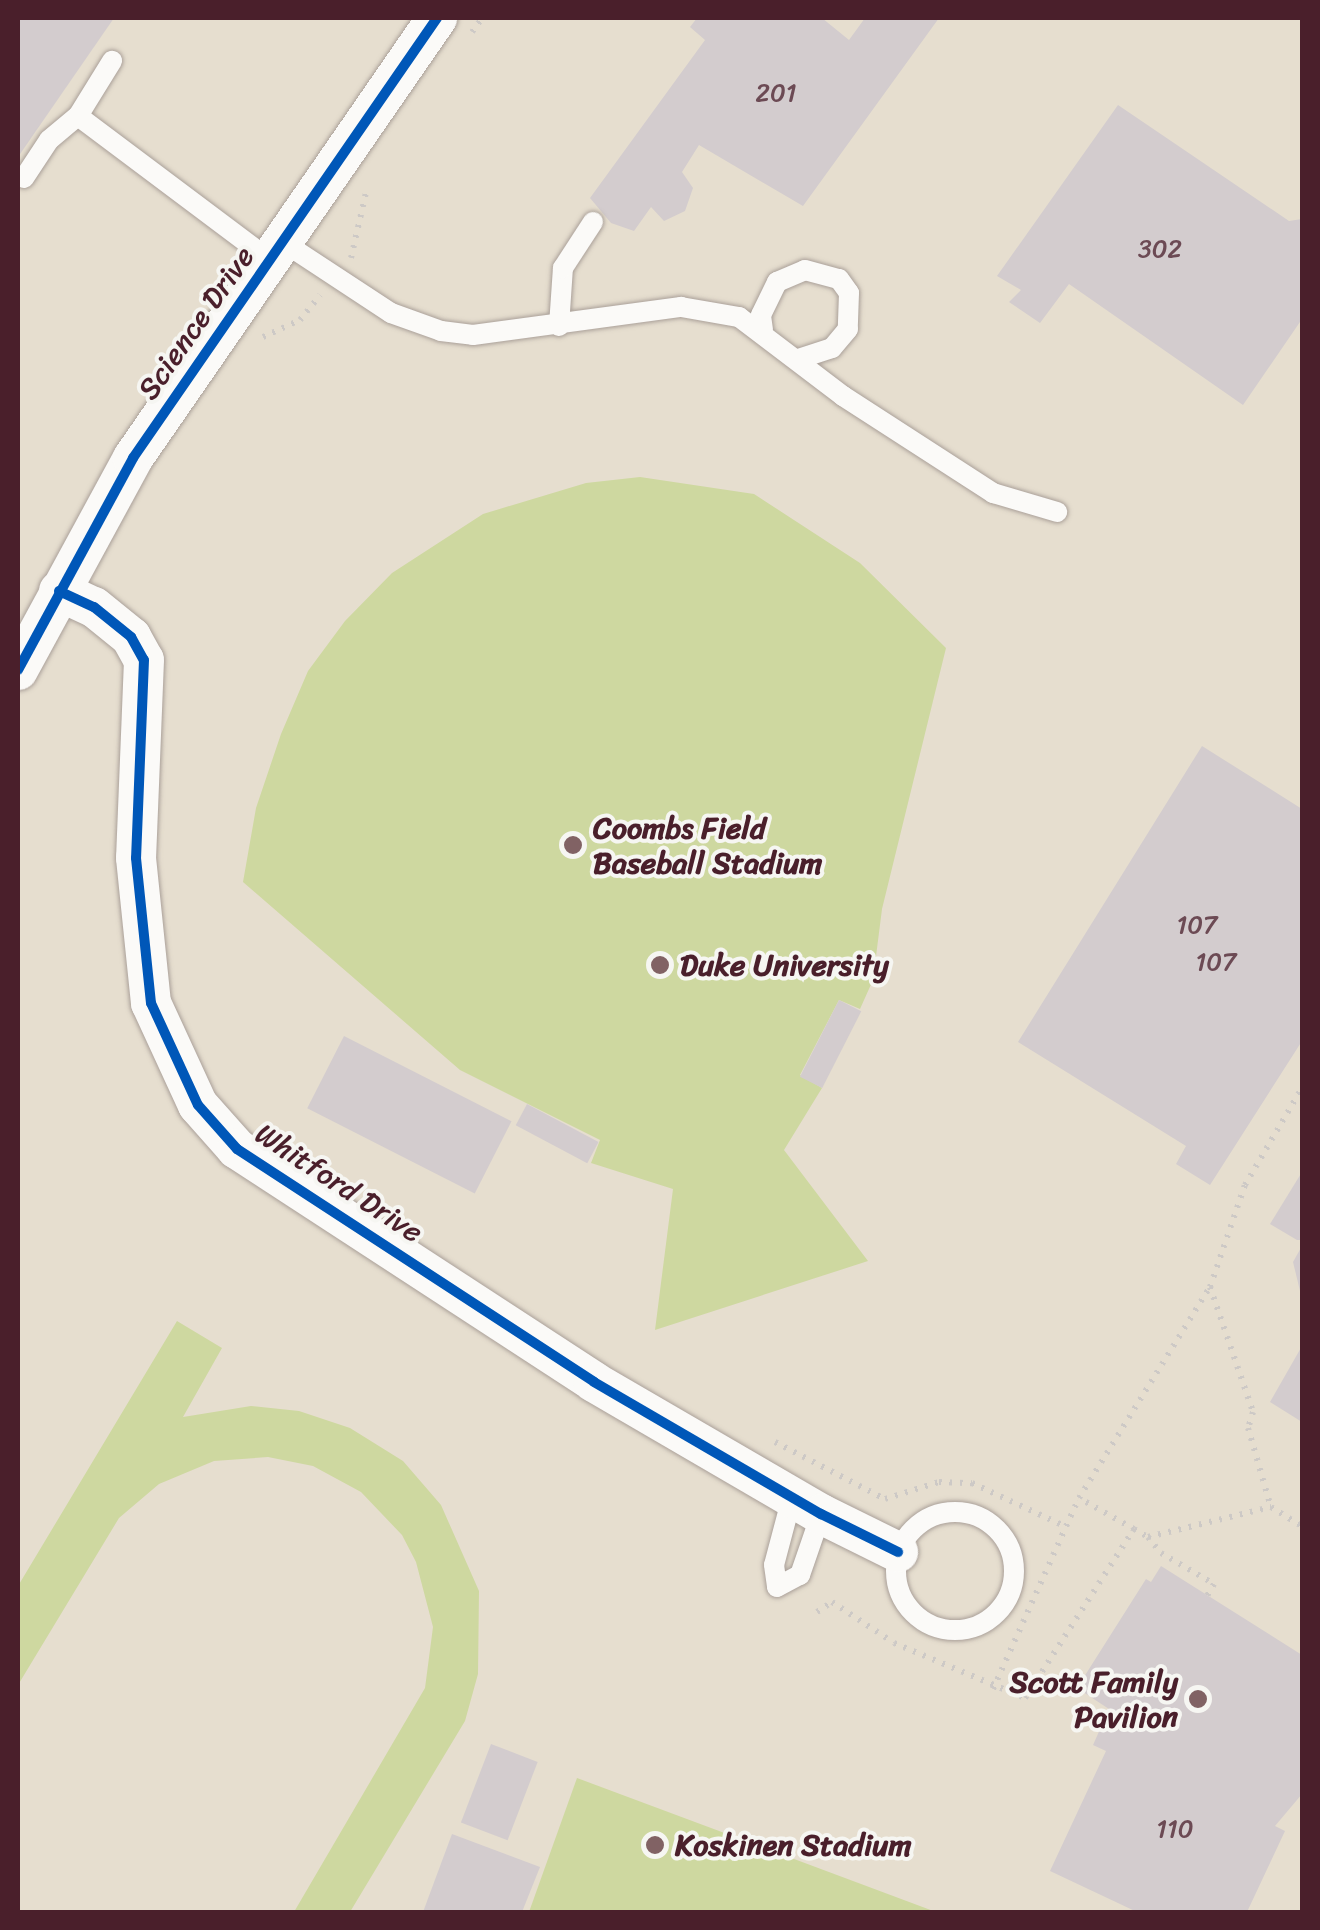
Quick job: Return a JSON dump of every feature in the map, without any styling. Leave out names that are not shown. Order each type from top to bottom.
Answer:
[{"type":"street","name":"Science Drive","points":[[18,670],[133,458],[276,251],[449,33]]},
{"type":"street","name":"Whitford Drive","points":[[59,591],[94,607],[131,637],[144,660],[136,858],[151,1002],[198,1105],[254,1159],[594,1382],[806,1506],[898,1552]]},
{"type":"lane","points":[[24,178],[50,140],[78,116],[112,62]]},
{"type":"lane","points":[[78,116],[276,251],[416,325],[473,336],[680,307],[714,309],[763,330],[844,396],[993,493],[1057,512]]},
{"type":"lane","points":[[559,326],[563,268],[593,222]]},
{"type":"lane","points":[[763,330],[761,315],[777,282],[805,270],[839,279],[849,293],[848,329],[832,348],[801,358]]},
{"type":"lane","points":[[961,1512],[980,1517],[998,1530],[1014,1562],[1007,1600],[977,1626],[958,1630],[927,1624],[898,1588],[898,1552],[924,1520],[961,1512]]},
{"type":"path","points":[[449,33],[482,18]]},
{"type":"path","points":[[350,259],[376,174]]},
{"type":"path","points":[[254,348],[300,320],[322,292]]},
{"type":"path","points":[[992,1690],[1063,1545],[1062,1524],[1210,1287],[1245,1186],[1302,1088]]},
{"type":"path","points":[[1210,1287],[1254,1412],[1248,1428],[1271,1507]]},
{"type":"path","points":[[754,1436],[790,1446],[886,1499],[939,1482],[972,1483],[1062,1524]]},
{"type":"path","points":[[1079,1498],[1148,1537],[1160,1553],[1214,1584],[1207,1596]]},
{"type":"path","points":[[1148,1537],[1271,1507],[1301,1522]]},
{"type":"path","points":[[817,1612],[832,1602],[894,1643],[992,1690],[1025,1698],[1134,1529]]},
{"type":"green space","name":"Coombs Field Baseball Stadium","points":[[640,477],[754,494],[860,563],[946,648],[882,909],[873,980],[860,1009],[839,1000],[800,1075],[822,1088],[784,1150],[868,1261],[655,1330],[673,1189],[591,1163],[600,1140],[460,1070],[243,882],[256,808],[308,671],[345,621],[392,573],[483,514],[586,483]]},
{"type":"green space","points":[[177,1321],[222,1348],[183,1417],[251,1406],[299,1411],[350,1428],[403,1461],[441,1505],[479,1591],[478,1674],[465,1721],[350,1912],[294,1912],[425,1688],[433,1627],[416,1562],[402,1535],[361,1492],[313,1466],[268,1457],[214,1461],[159,1484],[119,1518],[18,1685],[18,1586]]},
{"type":"green space","name":"Koskinen Stadium","points":[[577,1778],[936,1912],[529,1912]]},
{"type":"building","points":[[18,18],[114,18],[18,157]]},
{"type":"building","points":[[697,18],[822,18],[849,40],[865,18],[939,18],[803,206],[699,145],[682,172],[693,188],[685,211],[664,221],[651,207],[634,231],[611,223],[590,198],[705,40],[690,27]]},
{"type":"building","points":[[1118,105],[1289,221],[1302,219],[1302,319],[1243,405],[1069,284],[1040,323],[1009,302],[1021,290],[997,276]]},
{"type":"building","points":[[1202,746],[1302,809],[1302,1041],[1210,1185],[1176,1164],[1186,1146],[1018,1042]]},
{"type":"building","points":[[839,1000],[861,1011],[822,1088],[800,1077]]},
{"type":"building","points":[[344,1036],[512,1121],[475,1194],[307,1108]]},
{"type":"building","points":[[527,1104],[599,1142],[587,1163],[516,1125]]},
{"type":"building","points":[[1302,1172],[1302,1240],[1297,1240],[1270,1224]]},
{"type":"building","points":[[1302,1246],[1302,1295],[1301,1295],[1293,1262]]},
{"type":"building","points":[[1302,1346],[1302,1422],[1270,1402]]},
{"type":"building","name":"Scott Family Pavilion","points":[[1161,1566],[1302,1655],[1302,1794],[1275,1826],[1285,1831],[1247,1912],[1137,1912],[1050,1871],[1106,1751],[1093,1745],[1109,1709],[1077,1688],[1146,1579],[1151,1582]]},
{"type":"building","points":[[491,1744],[538,1762],[508,1840],[461,1822]]},
{"type":"building","points":[[452,1834],[540,1867],[522,1912],[423,1912]]},
{"type":"cycle path","points":[[18,670],[133,458],[437,18]]},
{"type":"cycle path","points":[[59,591],[94,607],[131,637],[144,660],[136,858],[151,1003],[198,1105],[237,1149],[594,1382],[821,1514],[898,1552]]},
{"type":"place","name":"Coombs Field Baseball Stadium","points":[[573,845]]},
{"type":"place","name":"Duke University","points":[[660,965]]},
{"type":"place","name":"Scott Family Pavilion","points":[[1198,1699]]},
{"type":"place","name":"Koskinen Stadium","points":[[655,1845]]}]
